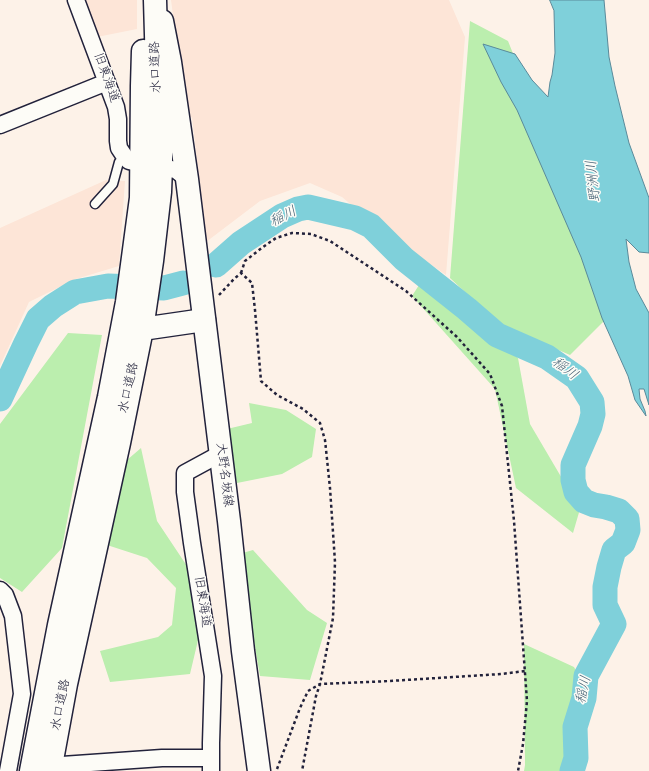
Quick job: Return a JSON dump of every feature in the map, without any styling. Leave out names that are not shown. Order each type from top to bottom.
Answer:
[{"type":"main road","name":"水口道路","points":[[18,768],[59,625],[107,404],[137,302],[141,271],[160,192],[143,160],[142,86],[145,0]]},
{"type":"main road","name":"水口道路","points":[[143,160],[159,129],[156,0]]},
{"type":"main road","name":"大野名坂線","points":[[156,0],[170,62],[187,179],[229,521],[243,651],[259,771]]},
{"type":"main road","points":[[142,86],[152,118],[187,179]]},
{"type":"main road","name":"水口道路","points":[[63,768],[66,684],[116,458],[142,329],[137,302]]},
{"type":"main road","points":[[142,329],[204,320]]},
{"type":"street","name":"旧東海道","points":[[76,0],[116,107],[119,148],[143,160]]},
{"type":"street","points":[[0,125],[107,82]]},
{"type":"street","points":[[143,160],[176,170],[187,179]]},
{"type":"street","name":"旧東海道","points":[[211,764],[213,676],[184,492],[185,473],[220,454]]},
{"type":"street","points":[[0,590],[5,595],[13,616],[22,694],[18,768]]},
{"type":"street","points":[[63,768],[162,758],[211,764]]},
{"type":"lane","points":[[95,204],[113,184],[119,162],[143,160]]},
{"type":"path","points":[[204,320],[211,304],[241,273],[245,261],[276,238],[292,233],[311,234],[330,241],[406,291],[456,337],[490,374],[502,406],[514,521],[525,671],[527,701],[523,744],[518,771]]},
{"type":"path","points":[[241,273],[252,283],[256,310],[260,381],[277,395],[303,409],[320,423],[325,440],[335,562],[333,618],[302,771]]},
{"type":"path","points":[[276,771],[308,691],[320,684],[390,681],[525,671]]},
{"type":"shaded area","points":[[80,0],[137,0],[137,29],[97,37]]},
{"type":"shaded area","points":[[171,0],[449,0],[465,37],[446,275],[380,229],[342,197],[310,183],[260,201],[206,242],[192,117],[187,119]]},
{"type":"shaded area","points":[[106,180],[125,181],[119,266],[76,279],[29,302],[0,366],[0,228]]},
{"type":"green space","points":[[470,21],[508,41],[568,191],[610,315],[570,355],[499,324],[450,278]]},
{"type":"green space","points":[[419,285],[518,358],[530,424],[580,509],[573,533],[516,488],[495,389],[412,296]]},
{"type":"green space","points":[[68,333],[102,335],[62,548],[22,592],[0,578],[0,424]]},
{"type":"green space","points":[[249,403],[286,410],[316,429],[312,457],[282,474],[237,483],[227,429],[252,423]]},
{"type":"green space","points":[[141,448],[157,521],[187,566],[199,636],[190,674],[110,682],[100,651],[158,637],[172,625],[176,588],[147,558],[107,545],[127,460]]},
{"type":"green space","points":[[253,550],[307,610],[327,623],[310,680],[260,676],[239,554]]},
{"type":"green space","points":[[524,644],[574,667],[592,700],[568,759],[569,771],[524,771]]},
{"type":"water","name":"野洲川","points":[[550,0],[604,0],[609,57],[615,86],[629,143],[649,198],[649,253],[639,252],[626,239],[629,262],[636,289],[649,313],[649,405],[644,389],[639,389],[640,399],[646,416],[635,400],[628,376],[602,318],[581,257],[517,110],[501,82],[483,44],[515,54],[532,80],[548,97],[555,53],[554,11]]},
{"type":"waterway","name":"稲川","points":[[216,265],[241,243],[282,216],[298,209],[308,207],[355,218],[371,226],[404,259],[497,335],[547,357],[577,378],[592,402],[593,414],[590,426],[573,465],[573,480],[576,492],[584,501],[619,511],[627,519],[628,530],[623,543],[614,550],[609,567],[605,587],[605,605],[614,624],[586,676],[584,698],[575,727],[576,758],[572,771]]},
{"type":"waterway","name":"稲川","points":[[0,399],[38,319],[53,306],[75,292],[108,286],[164,288],[183,283]]}]
